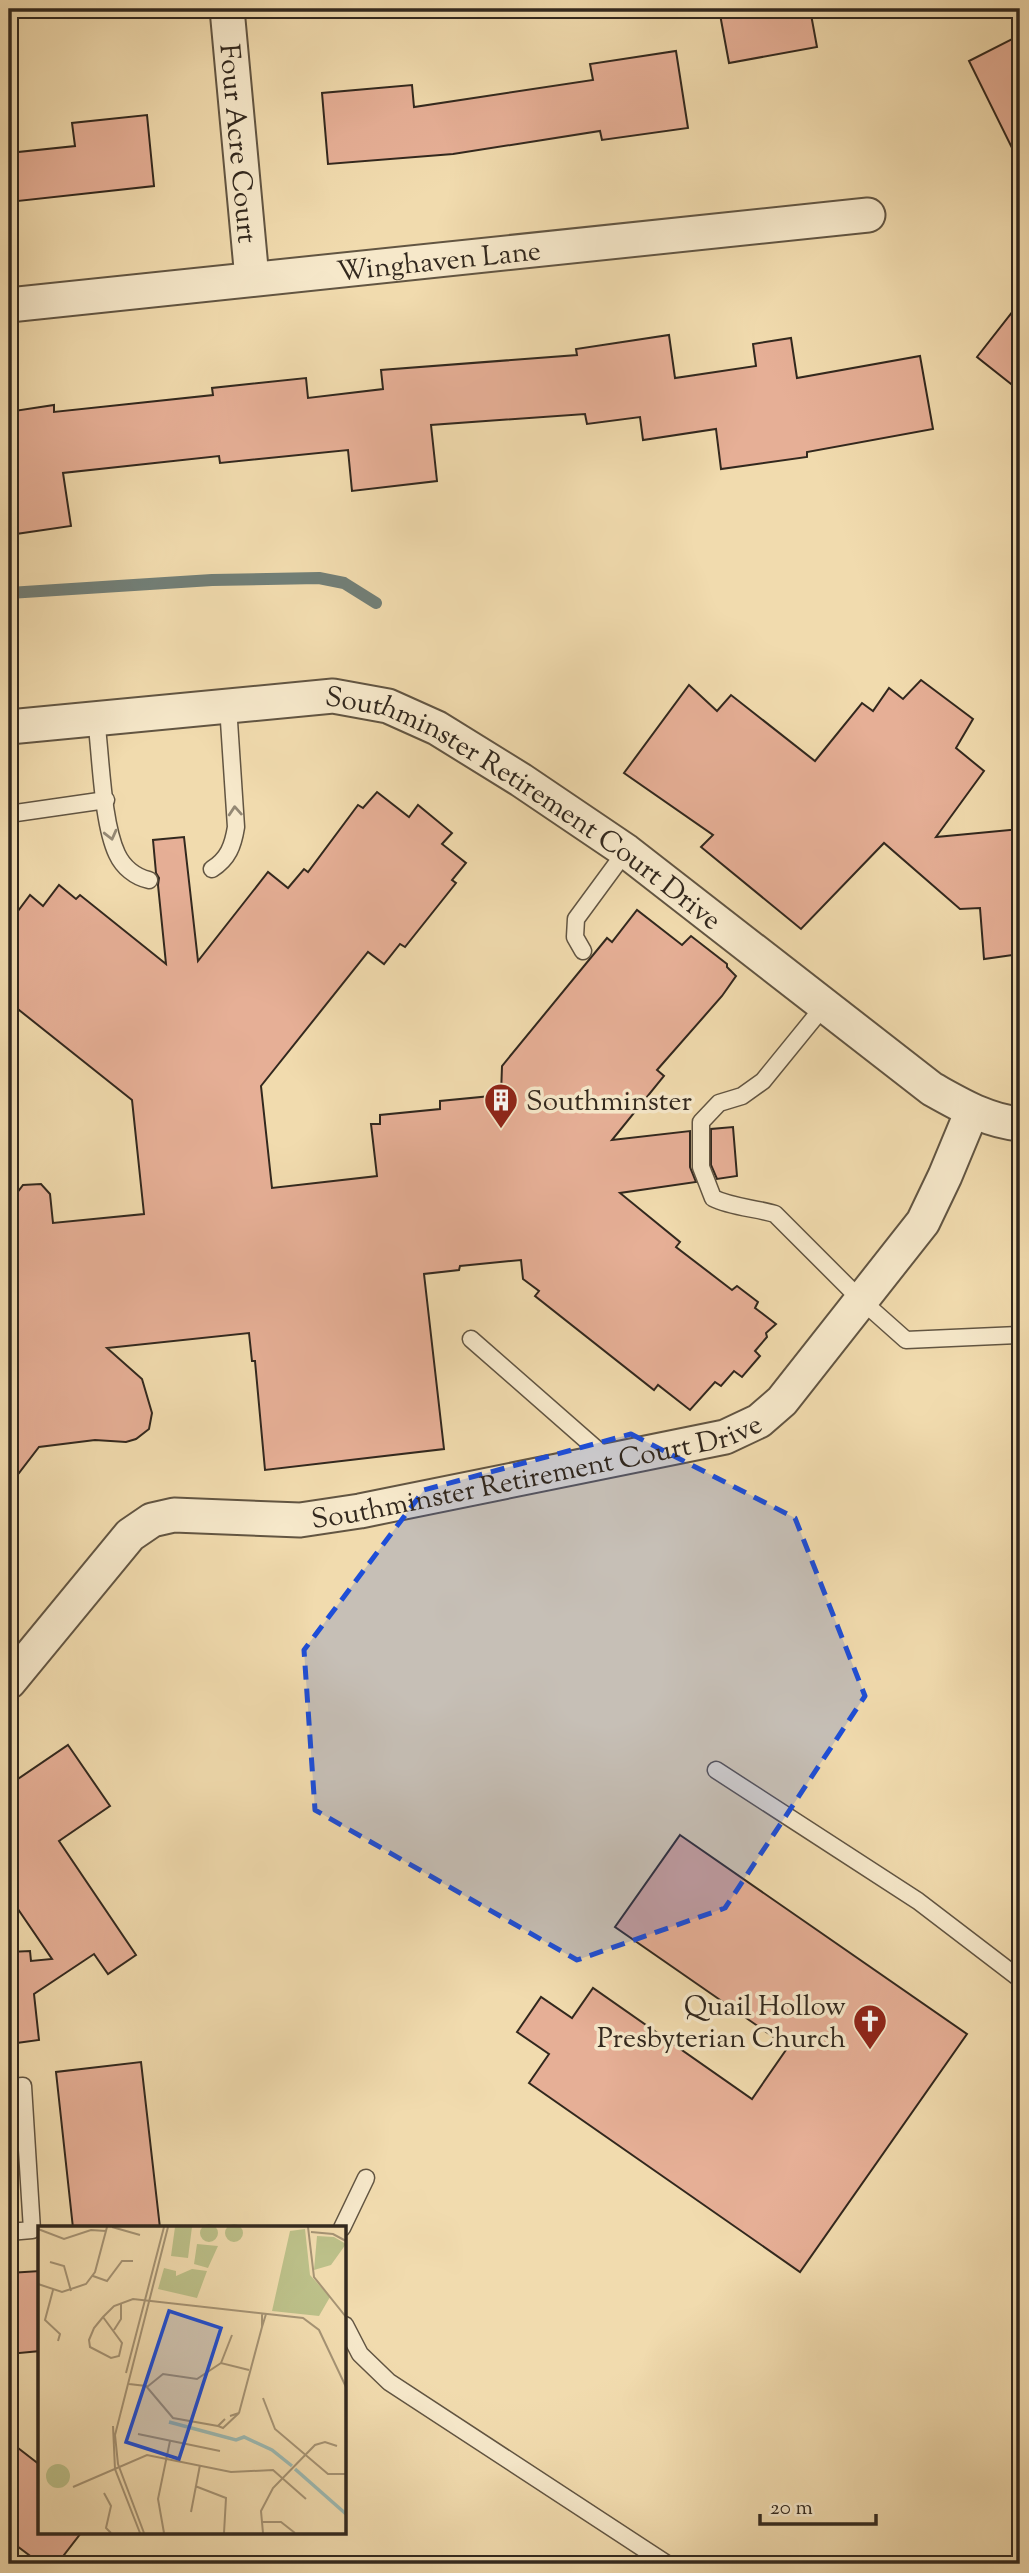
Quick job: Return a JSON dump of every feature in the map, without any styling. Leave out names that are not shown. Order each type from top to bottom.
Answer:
[{"type":"street","name":"Four Acre Court","points":[[228,9],[252,279]]},
{"type":"street","name":"Winghaven Lane","points":[[9,305],[868,215]]},
{"type":"street","name":"Southminster Retirement Court Drive","points":[[9,727],[334,696],[387,706],[437,727],[522,780],[626,851],[932,1090],[972,1111],[1001,1122],[1020,1124]]},
{"type":"street","name":"Southminster Retirement Court Drive","points":[[9,1682],[130,1535],[152,1520],[174,1515],[300,1520],[360,1511],[725,1437],[760,1421],[782,1401],[923,1222],[972,1111]]},
{"type":"lane","points":[[212,869],[224,861],[233,844],[236,827],[228,706]]},
{"type":"lane","points":[[96,719],[109,829],[117,855],[127,869],[140,878],[149,880]]},
{"type":"lane","points":[[9,814],[106,800]]},
{"type":"lane","points":[[583,951],[575,937],[576,919],[626,851]]},
{"type":"lane","points":[[824,1006],[763,1081],[741,1096],[719,1103],[701,1122],[701,1167],[713,1198],[722,1203],[775,1214],[861,1300],[906,1340],[1020,1335]]},
{"type":"lane","points":[[471,1339],[609,1460]]},
{"type":"lane","points":[[716,1770],[918,1901],[1020,1979]]},
{"type":"lane","points":[[9,2087],[23,2086],[32,2230],[9,2232]]},
{"type":"lane","points":[[343,2226],[366,2178]]},
{"type":"lane","points":[[346,2327],[360,2354],[389,2382],[667,2564]]},
{"type":"highlighted area","points":[[631,1434],[795,1518],[865,1696],[725,1908],[577,1960],[315,1810],[304,1650],[424,1490]]},
{"type":"building","points":[[719,9],[810,9],[817,47],[729,63]]},
{"type":"building","points":[[1020,35],[1020,164],[969,61]]},
{"type":"building","points":[[676,51],[688,128],[602,140],[600,131],[453,154],[328,164],[322,93],[412,85],[414,107],[593,80],[590,64]]},
{"type":"building","points":[[147,115],[154,186],[9,202],[9,153],[75,146],[72,123]]},
{"type":"building","points":[[1020,302],[1020,391],[977,357]]},
{"type":"building","points":[[669,335],[675,378],[756,366],[753,344],[791,338],[797,378],[920,356],[933,429],[807,452],[807,457],[721,469],[716,429],[643,440],[640,417],[587,424],[585,414],[431,425],[437,481],[352,491],[348,450],[220,463],[219,456],[63,473],[71,526],[9,535],[9,436],[17,435],[14,411],[54,405],[54,412],[213,395],[212,388],[306,378],[308,398],[383,389],[381,370],[577,355],[576,349]]},
{"type":"building","points":[[921,680],[973,719],[956,748],[984,771],[936,837],[1020,829],[1020,954],[984,959],[980,908],[960,909],[884,843],[801,929],[701,847],[713,835],[624,773],[689,685],[717,711],[731,695],[815,761],[862,703],[873,711],[889,688],[903,699]]},
{"type":"building","name":"Southminster","points":[[377,792],[409,817],[418,805],[452,833],[442,844],[466,863],[452,880],[456,883],[405,947],[400,944],[384,964],[368,952],[261,1086],[272,1188],[377,1176],[371,1124],[380,1124],[380,1115],[440,1109],[440,1101],[501,1095],[502,1066],[607,938],[612,942],[637,910],[682,945],[691,936],[727,964],[736,976],[722,996],[657,1070],[664,1076],[612,1140],[690,1131],[690,1167],[696,1182],[620,1193],[680,1242],[676,1247],[732,1290],[737,1286],[758,1302],[755,1308],[776,1324],[766,1333],[767,1337],[755,1351],[760,1356],[742,1377],[734,1371],[721,1386],[715,1382],[690,1410],[658,1385],[654,1390],[535,1296],[539,1291],[523,1279],[521,1260],[460,1266],[459,1270],[424,1274],[444,1449],[265,1470],[255,1361],[252,1361],[249,1333],[107,1348],[142,1379],[152,1413],[149,1429],[136,1439],[126,1442],[95,1440],[39,1447],[9,1486],[9,1215],[15,1208],[14,1197],[23,1185],[41,1184],[50,1194],[53,1223],[144,1214],[132,1100],[9,1002],[9,923],[30,895],[43,906],[59,885],[76,899],[80,895],[166,964],[153,840],[184,837],[198,961],[268,872],[288,888],[304,869],[308,872],[358,805],[363,808]]},
{"type":"building","points":[[733,1127],[737,1176],[717,1179],[711,1165],[711,1129]]},
{"type":"building","points":[[68,1745],[110,1806],[59,1841],[136,1955],[108,1974],[94,1954],[34,1994],[39,2040],[9,2044],[9,1952],[30,1951],[31,1961],[52,1959],[9,1896],[9,1785]]},
{"type":"building","name":"Quail Hollow Presbyterian Church","points":[[680,1835],[967,2034],[800,2272],[529,2083],[549,2054],[517,2032],[541,1997],[572,2018],[593,1988],[752,2099],[788,2047],[615,1927]]},
{"type":"building","points":[[141,2062],[160,2226],[73,2226],[56,2072]]},
{"type":"building","points":[[38,2271],[38,2351],[9,2354],[9,2273]]},
{"type":"building","points":[[9,2441],[38,2463],[38,2534],[80,2534],[57,2564],[41,2564],[9,2540]]},
{"type":"waterway","points":[[9,593],[212,580],[319,578],[344,583],[376,603]]},
{"type":"place","name":"Southminster","points":[[501,1130]]},
{"type":"place","name":"Quail Hollow Presbyterian Church","points":[[870,2051]]}]
